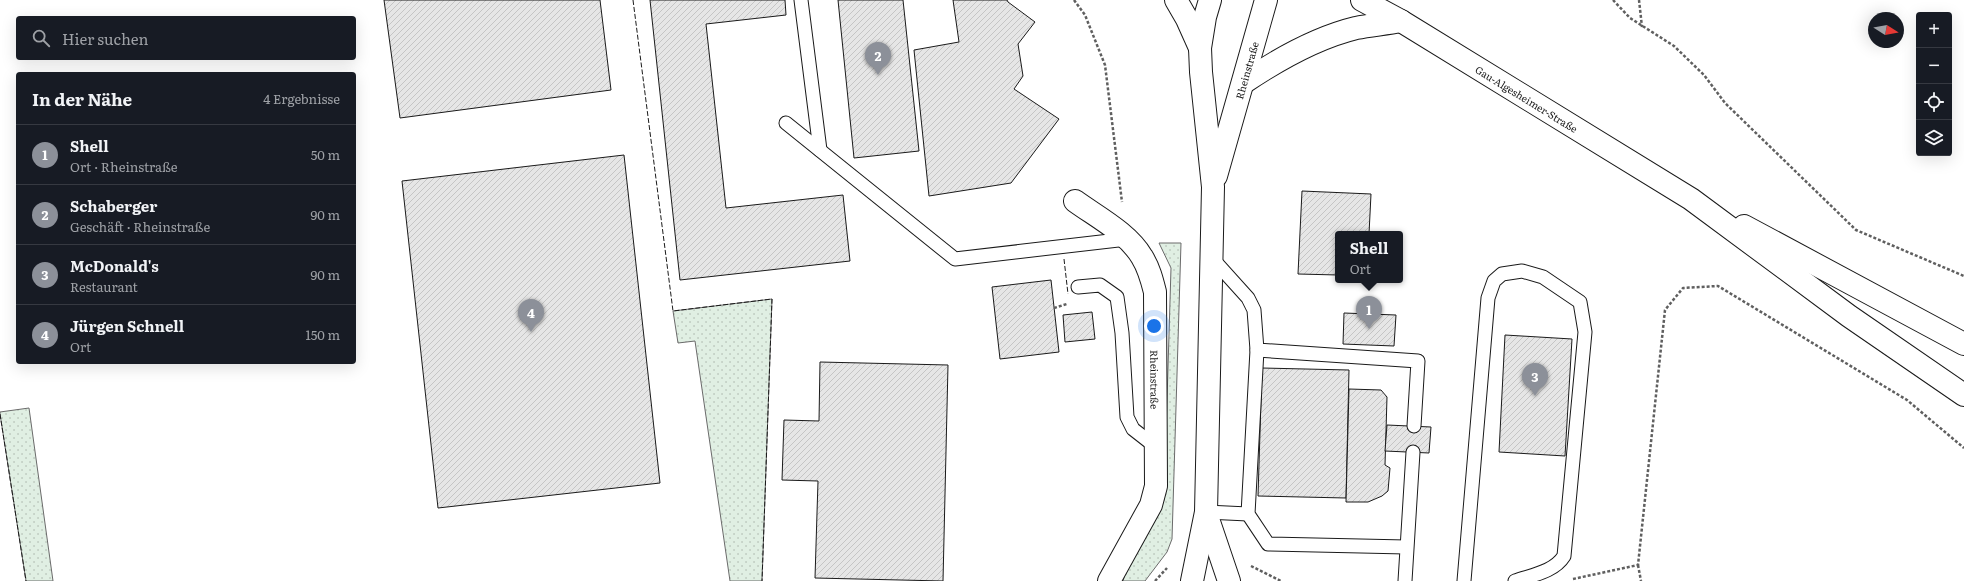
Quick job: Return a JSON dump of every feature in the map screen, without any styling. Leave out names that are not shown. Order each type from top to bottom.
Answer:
[{"type":"main road","points":[[1176,0],[1187,19],[1200,48]]},
{"type":"main road","name":"Rheinstraße","points":[[1192,581],[1206,512],[1213,187],[1200,72],[1200,48],[1205,17],[1210,0]]},
{"type":"main road","name":"Rheinstraße","points":[[1213,187],[1266,0]]},
{"type":"main road","name":"Gau-Algesheimer-Straße","points":[[1362,0],[1401,21],[1691,199]]},
{"type":"main road","points":[[1243,83],[1272,63],[1319,41],[1356,28],[1401,21],[1387,0]]},
{"type":"main road","points":[[1691,199],[1777,242],[1964,344]]},
{"type":"main road","points":[[1691,199],[1849,316],[1964,394]]},
{"type":"main road","name":"Rheinstraße","points":[[1075,201],[1127,239],[1142,256],[1149,270],[1155,292],[1156,486],[1151,505],[1109,581]]},
{"type":"main road","name":"Rheinstraße","points":[[1206,512],[1229,581]]},
{"type":"lane","points":[[801,0],[820,150]]},
{"type":"lane","points":[[786,122],[955,259],[1127,239]]},
{"type":"lane","points":[[1211,257],[1248,298],[1254,310],[1256,350],[1248,514],[1268,544],[1406,547]]},
{"type":"lane","points":[[1464,581],[1488,298],[1494,281],[1502,274],[1522,271],[1543,277],[1580,302],[1585,332],[1564,556],[1560,564],[1515,581]]},
{"type":"lane","points":[[1078,287],[1100,285],[1117,297],[1122,333],[1127,417],[1133,429],[1156,447]]},
{"type":"lane","points":[[1256,350],[1418,361],[1414,426]]},
{"type":"lane","points":[[1405,581],[1412,452]]},
{"type":"lane","points":[[1206,512],[1248,514]]},
{"type":"path","points":[[1074,0],[1085,15],[1105,65],[1127,239]]},
{"type":"path","points":[[1613,0],[1630,18],[1674,46],[1704,75],[1725,103],[1856,230],[1964,276]]},
{"type":"path","points":[[1639,0],[1642,27]]},
{"type":"path","points":[[1641,581],[1638,565],[1665,310],[1683,288],[1718,286],[1907,400],[1964,448]]},
{"type":"path","points":[[1572,579],[1638,565]]},
{"type":"green space","points":[[1159,243],[1181,243],[1172,539],[1167,552],[1145,581],[1123,581],[1126,571],[1157,517],[1164,500],[1171,268]]},
{"type":"green space","points":[[772,299],[762,581],[730,581],[695,341],[678,343],[673,311]]},
{"type":"green space","points":[[29,408],[53,581],[26,581],[0,414],[0,412]]},
{"type":"building","points":[[384,0],[600,0],[611,90],[400,118]]},
{"type":"building","points":[[650,0],[785,0],[786,15],[706,24],[726,208],[843,195],[850,261],[680,280]]},
{"type":"building","points":[[838,0],[903,0],[919,151],[854,158]]},
{"type":"building","points":[[953,0],[1007,0],[1035,22],[1018,44],[1023,76],[1014,89],[1059,119],[1011,183],[929,196],[914,50],[959,42]]},
{"type":"building","points":[[624,155],[660,483],[438,508],[402,181]]},
{"type":"building","points":[[1302,191],[1371,194],[1369,231],[1335,231],[1335,275],[1298,274]]},
{"type":"building","points":[[1051,280],[1059,352],[1000,359],[992,287]]},
{"type":"building","points":[[1092,312],[1095,339],[1065,342],[1063,315]]},
{"type":"building","points":[[1344,313],[1396,315],[1394,346],[1343,344]]},
{"type":"building","points":[[1505,335],[1572,339],[1565,456],[1499,452]]},
{"type":"building","points":[[820,362],[948,365],[943,581],[815,578],[818,481],[782,480],[784,420],[819,421]]},
{"type":"building","points":[[1262,368],[1349,370],[1346,498],[1258,496]]},
{"type":"building","points":[[1349,389],[1381,390],[1387,397],[1385,465],[1390,468],[1388,491],[1382,496],[1368,502],[1346,502]]},
{"type":"building","points":[[1387,425],[1431,427],[1429,453],[1385,451]]},
{"type":"fence","points":[[633,0],[673,311],[772,299],[762,581]]},
{"type":"fence","points":[[1064,259],[1068,294]]},
{"type":"fence","points":[[0,414],[26,581]]},
{"type":"place","name":"Schaberger","points":[[878,75]]},
{"type":"place","name":"Shell","points":[[1369,329]]},
{"type":"place","name":"Jürgen Schnell","points":[[531,332]]},
{"type":"place","name":"McDonald's","points":[[1535,396]]}]
